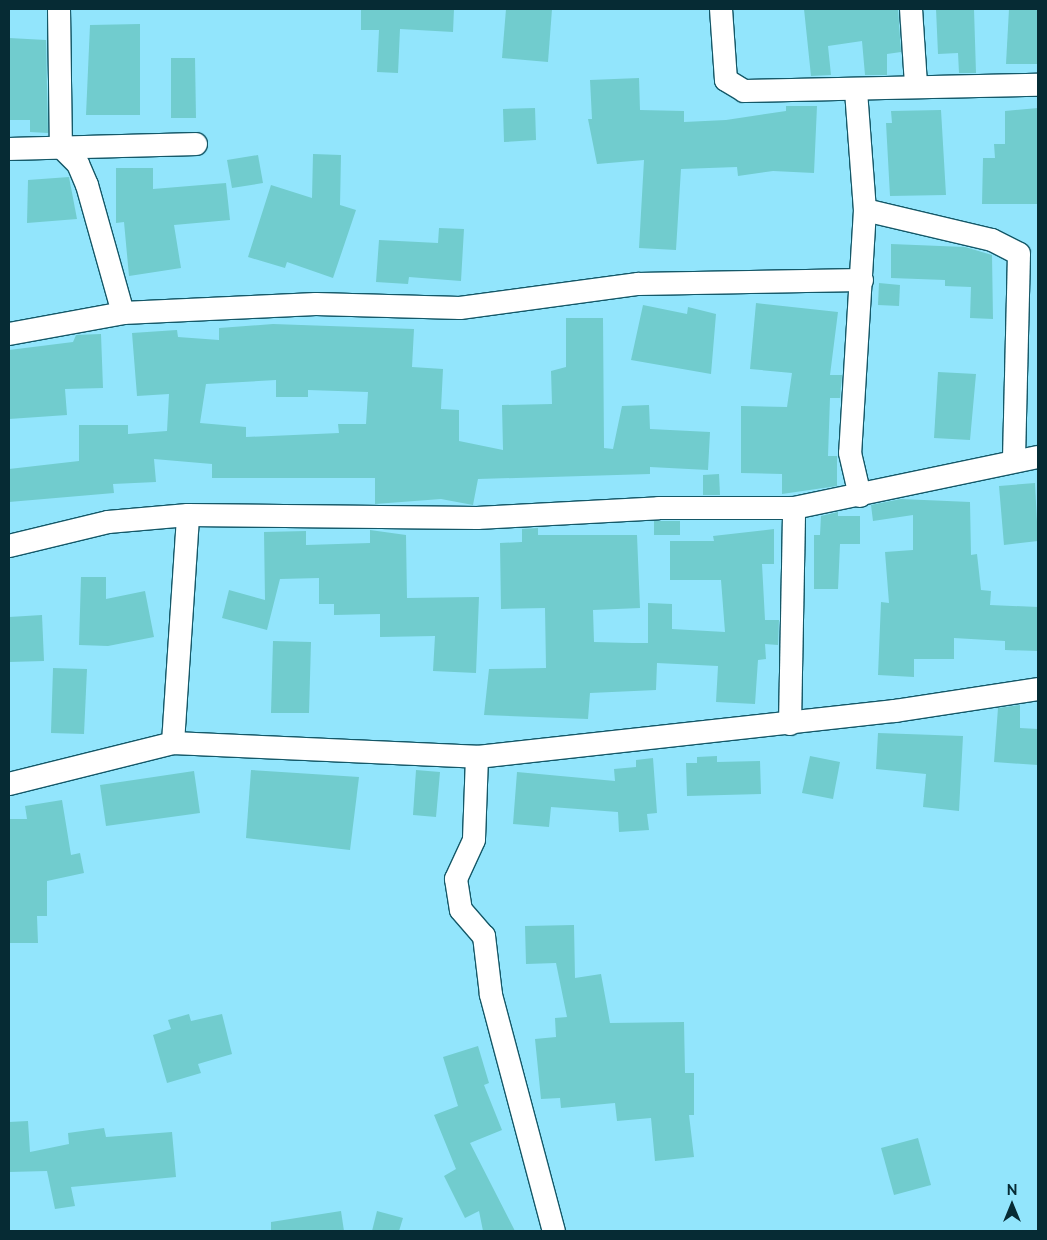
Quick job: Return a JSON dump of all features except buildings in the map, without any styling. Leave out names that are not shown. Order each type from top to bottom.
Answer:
[{"type":"street","points":[[59,9],[62,147],[78,164],[90,193],[123,313]]},
{"type":"street","points":[[721,9],[721,62],[726,80],[734,87],[856,90],[916,85],[1038,85]]},
{"type":"street","points":[[911,9],[916,85]]},
{"type":"street","points":[[856,90],[865,210],[850,453],[860,496]]},
{"type":"street","points":[[9,149],[196,144]]},
{"type":"street","points":[[865,210],[992,240],[1029,257],[1014,460]]},
{"type":"street","points":[[9,334],[123,313],[316,304],[460,308],[638,284],[862,280]]},
{"type":"street","points":[[9,546],[108,522],[188,515],[477,518],[649,508],[794,508],[860,496],[1014,460],[1038,457]]},
{"type":"street","points":[[790,724],[794,508]]},
{"type":"street","points":[[174,743],[188,515]]},
{"type":"street","points":[[9,784],[174,743],[477,757],[790,724],[1038,689]]},
{"type":"street","points":[[477,757],[474,840],[456,879],[461,910],[484,936],[491,995],[554,1231]]}]
